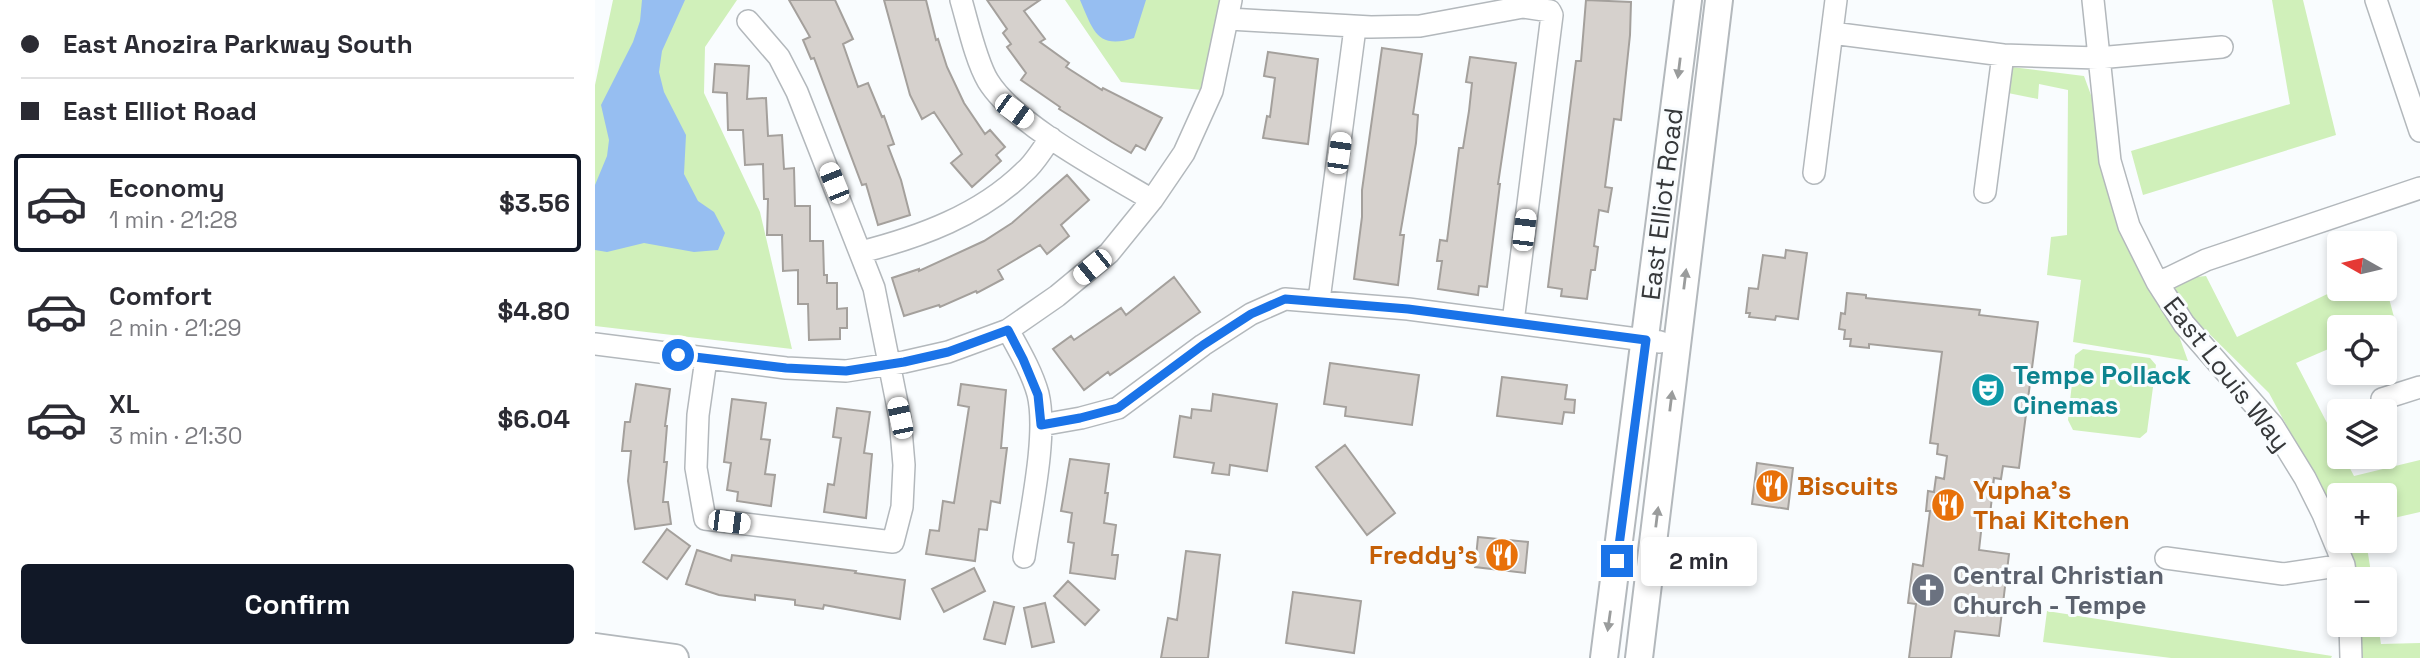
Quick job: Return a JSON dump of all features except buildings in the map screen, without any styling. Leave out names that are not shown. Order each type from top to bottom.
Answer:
[{"type":"main road","name":"East Elliot Road","points":[[1604,658],[1653,341],[1688,0]]},
{"type":"main road","name":"East Elliot Road","points":[[1639,658],[1719,0]]},
{"type":"main road","points":[[595,647],[675,658]]},
{"type":"street","points":[[961,0],[988,81],[1014,111],[1051,138],[1152,200]]},
{"type":"street","points":[[1814,173],[1836,0]]},
{"type":"street","name":"East Louis Way","points":[[2093,0],[2110,161],[2129,226],[2157,282],[2184,324],[2273,426],[2311,490],[2343,567]]},
{"type":"street","points":[[2376,0],[2420,131]]},
{"type":"street","points":[[595,344],[786,368],[846,371],[948,352],[1008,330],[1057,296],[1109,253],[1152,200],[1184,153],[1212,91],[1230,9],[1355,27],[1420,26],[1523,7],[1550,11],[1552,15],[1513,323]]},
{"type":"street","points":[[706,359],[698,415],[696,468],[705,519],[893,542],[902,507],[904,465],[900,418],[874,288],[797,92],[779,57],[748,21]]},
{"type":"street","points":[[1319,300],[1355,27]]},
{"type":"street","points":[[1832,33],[2003,55],[2098,58],[2222,47]]},
{"type":"street","points":[[1985,192],[2003,55]]},
{"type":"street","points":[[861,252],[950,224],[1025,172],[1051,138]]},
{"type":"street","points":[[2157,282],[2206,260],[2420,188]]},
{"type":"street","points":[[1041,425],[1118,408],[1203,345],[1251,314],[1285,299],[1319,300],[1653,341]]},
{"type":"street","points":[[1008,330],[1038,395],[1041,425],[1024,557]]},
{"type":"street","points":[[2382,399],[2420,387]]},
{"type":"street","points":[[2166,558],[2283,574],[2327,573]]},
{"type":"street","points":[[2350,637],[2351,658]]},
{"type":"green space","points":[[613,0],[737,0],[705,47],[704,93],[760,212],[792,349],[595,326],[595,85]]},
{"type":"green space","points":[[1065,0],[1231,0],[1212,91],[1121,82]]},
{"type":"green space","points":[[2272,0],[2303,0],[2336,135],[2143,195],[2131,151],[2290,104]]},
{"type":"green space","points":[[2012,67],[2084,76],[2159,281],[2206,276],[2237,337],[2327,294],[2327,301],[2390,301],[2393,315],[2327,315],[2327,350],[2296,363],[2327,423],[2327,469],[2350,469],[2354,476],[2383,469],[2397,469],[2397,466],[2420,460],[2420,512],[2397,517],[2397,483],[2327,483],[2327,501],[2269,393],[2161,286],[2188,361],[2073,342],[2081,280],[2047,275],[2051,237],[2067,235],[2068,90],[2039,84],[2038,99],[2003,92]]},
{"type":"green space","points":[[2083,349],[2150,358],[2156,365],[2147,432],[2140,438],[2073,430],[2068,420],[2075,355]]},
{"type":"green space","points":[[2350,553],[2368,553],[2370,567],[2353,567]]},
{"type":"green space","points":[[2047,611],[2332,656],[2171,658],[2043,642]]},
{"type":"green space","points":[[2361,637],[2380,637],[2381,644],[2420,643],[2420,658],[2361,658]]},
{"type":"water","points":[[642,0],[685,0],[662,51],[659,72],[664,92],[686,135],[684,174],[698,201],[714,212],[725,233],[718,250],[694,252],[644,243],[607,252],[595,250],[595,185],[607,156],[609,140],[601,105],[633,42],[640,21]]},
{"type":"water","points":[[1080,0],[1146,0],[1134,38],[1112,41],[1098,35]]},
{"type":"place","name":"Tempe Pollack Cinemas","points":[[1988,390]]},
{"type":"place","name":"Biscuits","points":[[1772,486]]},
{"type":"place","name":"Yupha's Thai Kitchen","points":[[1948,505]]},
{"type":"place","name":"Freddy's","points":[[1502,555]]},
{"type":"place","name":"Central Christian Church - Tempe","points":[[1928,590]]},
{"type":"route","points":[[678,355],[786,368],[846,371],[948,352],[1008,330],[1038,395],[1041,425],[1118,408],[1203,345],[1251,314],[1285,299],[1408,309],[1646,340],[1617,561]]}]
